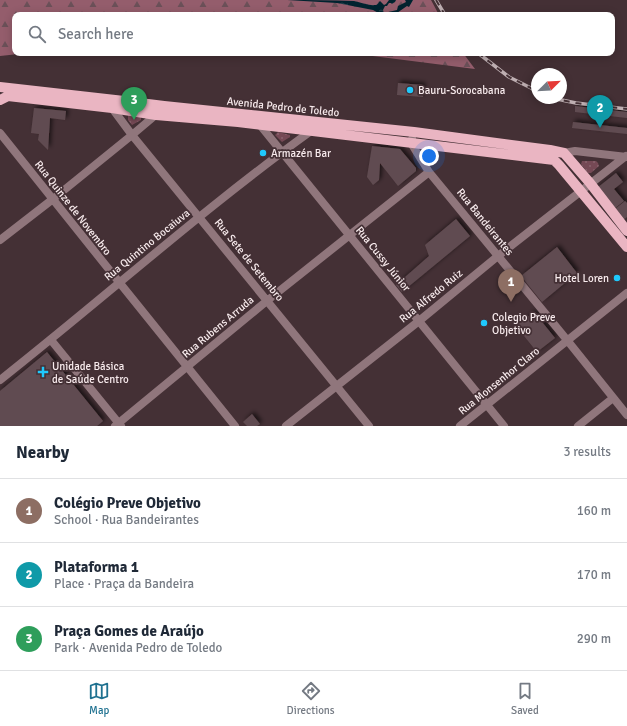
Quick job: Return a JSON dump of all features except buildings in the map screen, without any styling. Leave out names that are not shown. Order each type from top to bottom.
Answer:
[{"type":"main road","name":"Avenida Pedro de Toledo","points":[[0,87],[112,104],[156,115],[238,118],[414,132],[564,153]]},
{"type":"main road","name":"Avenida Pedro de Toledo","points":[[0,100],[8,96],[112,104],[124,101],[238,118],[260,125],[554,160],[581,191]]},
{"type":"main road","points":[[564,153],[590,183],[627,231]]},
{"type":"main road","points":[[581,191],[627,247]]},
{"type":"street","name":"Rua Sete de Setembro","points":[[112,104],[132,135],[268,300],[369,426]]},
{"type":"street","points":[[0,240],[132,135],[156,115],[164,106]]},
{"type":"street","name":"Rua Cussy Júnior","points":[[260,125],[504,426]]},
{"type":"street","name":"Rua Quintino Bocaiuva","points":[[0,380],[51,340],[199,217],[310,131]]},
{"type":"street","points":[[411,143],[414,132]]},
{"type":"street","name":"Rua Quinze de Novembro","points":[[0,133],[235,426]]},
{"type":"street","name":"Rua Bandeirantes","points":[[411,143],[429,172],[627,415]]},
{"type":"street","points":[[564,153],[575,151],[626,156]]},
{"type":"street","name":"Rua Alfredo Ruiz","points":[[286,426],[419,321],[498,256],[626,156]]},
{"type":"street","name":"Rua Rubens Arruda","points":[[118,425],[268,300],[429,172]]},
{"type":"street","name":"Rua Monsenhor Claro","points":[[460,426],[627,293]]},
{"type":"street","points":[[51,340],[118,425]]},
{"type":"street","points":[[578,426],[613,398]]},
{"type":"green space","points":[[0,0],[431,0],[437,12],[12,12],[12,55],[0,56]]},
{"type":"green space","points":[[373,56],[465,56],[475,69]]},
{"type":"shaded area","points":[[128,115],[141,115],[141,120],[132,125],[128,120]]},
{"type":"shaded area","points":[[278,132],[290,135],[290,137],[282,142],[275,135]]},
{"type":"shaded area","points":[[582,161],[596,161],[599,166],[591,173],[588,173],[581,164]]},
{"type":"water","points":[[287,0],[354,1],[373,5],[377,5],[380,1],[384,5],[389,0],[396,0],[392,4],[389,3],[385,6],[384,12],[377,12],[337,3]]},
{"type":"water","points":[[405,0],[413,0],[409,7],[407,6],[398,12],[388,12],[397,10],[398,6],[406,2]]},
{"type":"railway","points":[[436,0],[443,12]]},
{"type":"railway","points":[[482,56],[509,77],[531,88]]},
{"type":"railway","points":[[567,101],[627,109]]},
{"type":"place","name":"Bauru-Sorocabana","points":[[410,90]]},
{"type":"place","name":"Praça Gomes de Araújo","points":[[134,120]]},
{"type":"place","name":"Plataforma 1","points":[[600,128]]},
{"type":"place","name":"Armazén Bar","points":[[263,153]]},
{"type":"place","name":"Hotel Loren","points":[[617,278]]},
{"type":"place","name":"Colégio Preve Objetivo","points":[[511,302]]},
{"type":"place","name":"Colegio Preve Objetivo","points":[[484,323]]},
{"type":"place","name":"Unidade Básica de Saúde Centro","points":[[43,372]]}]
